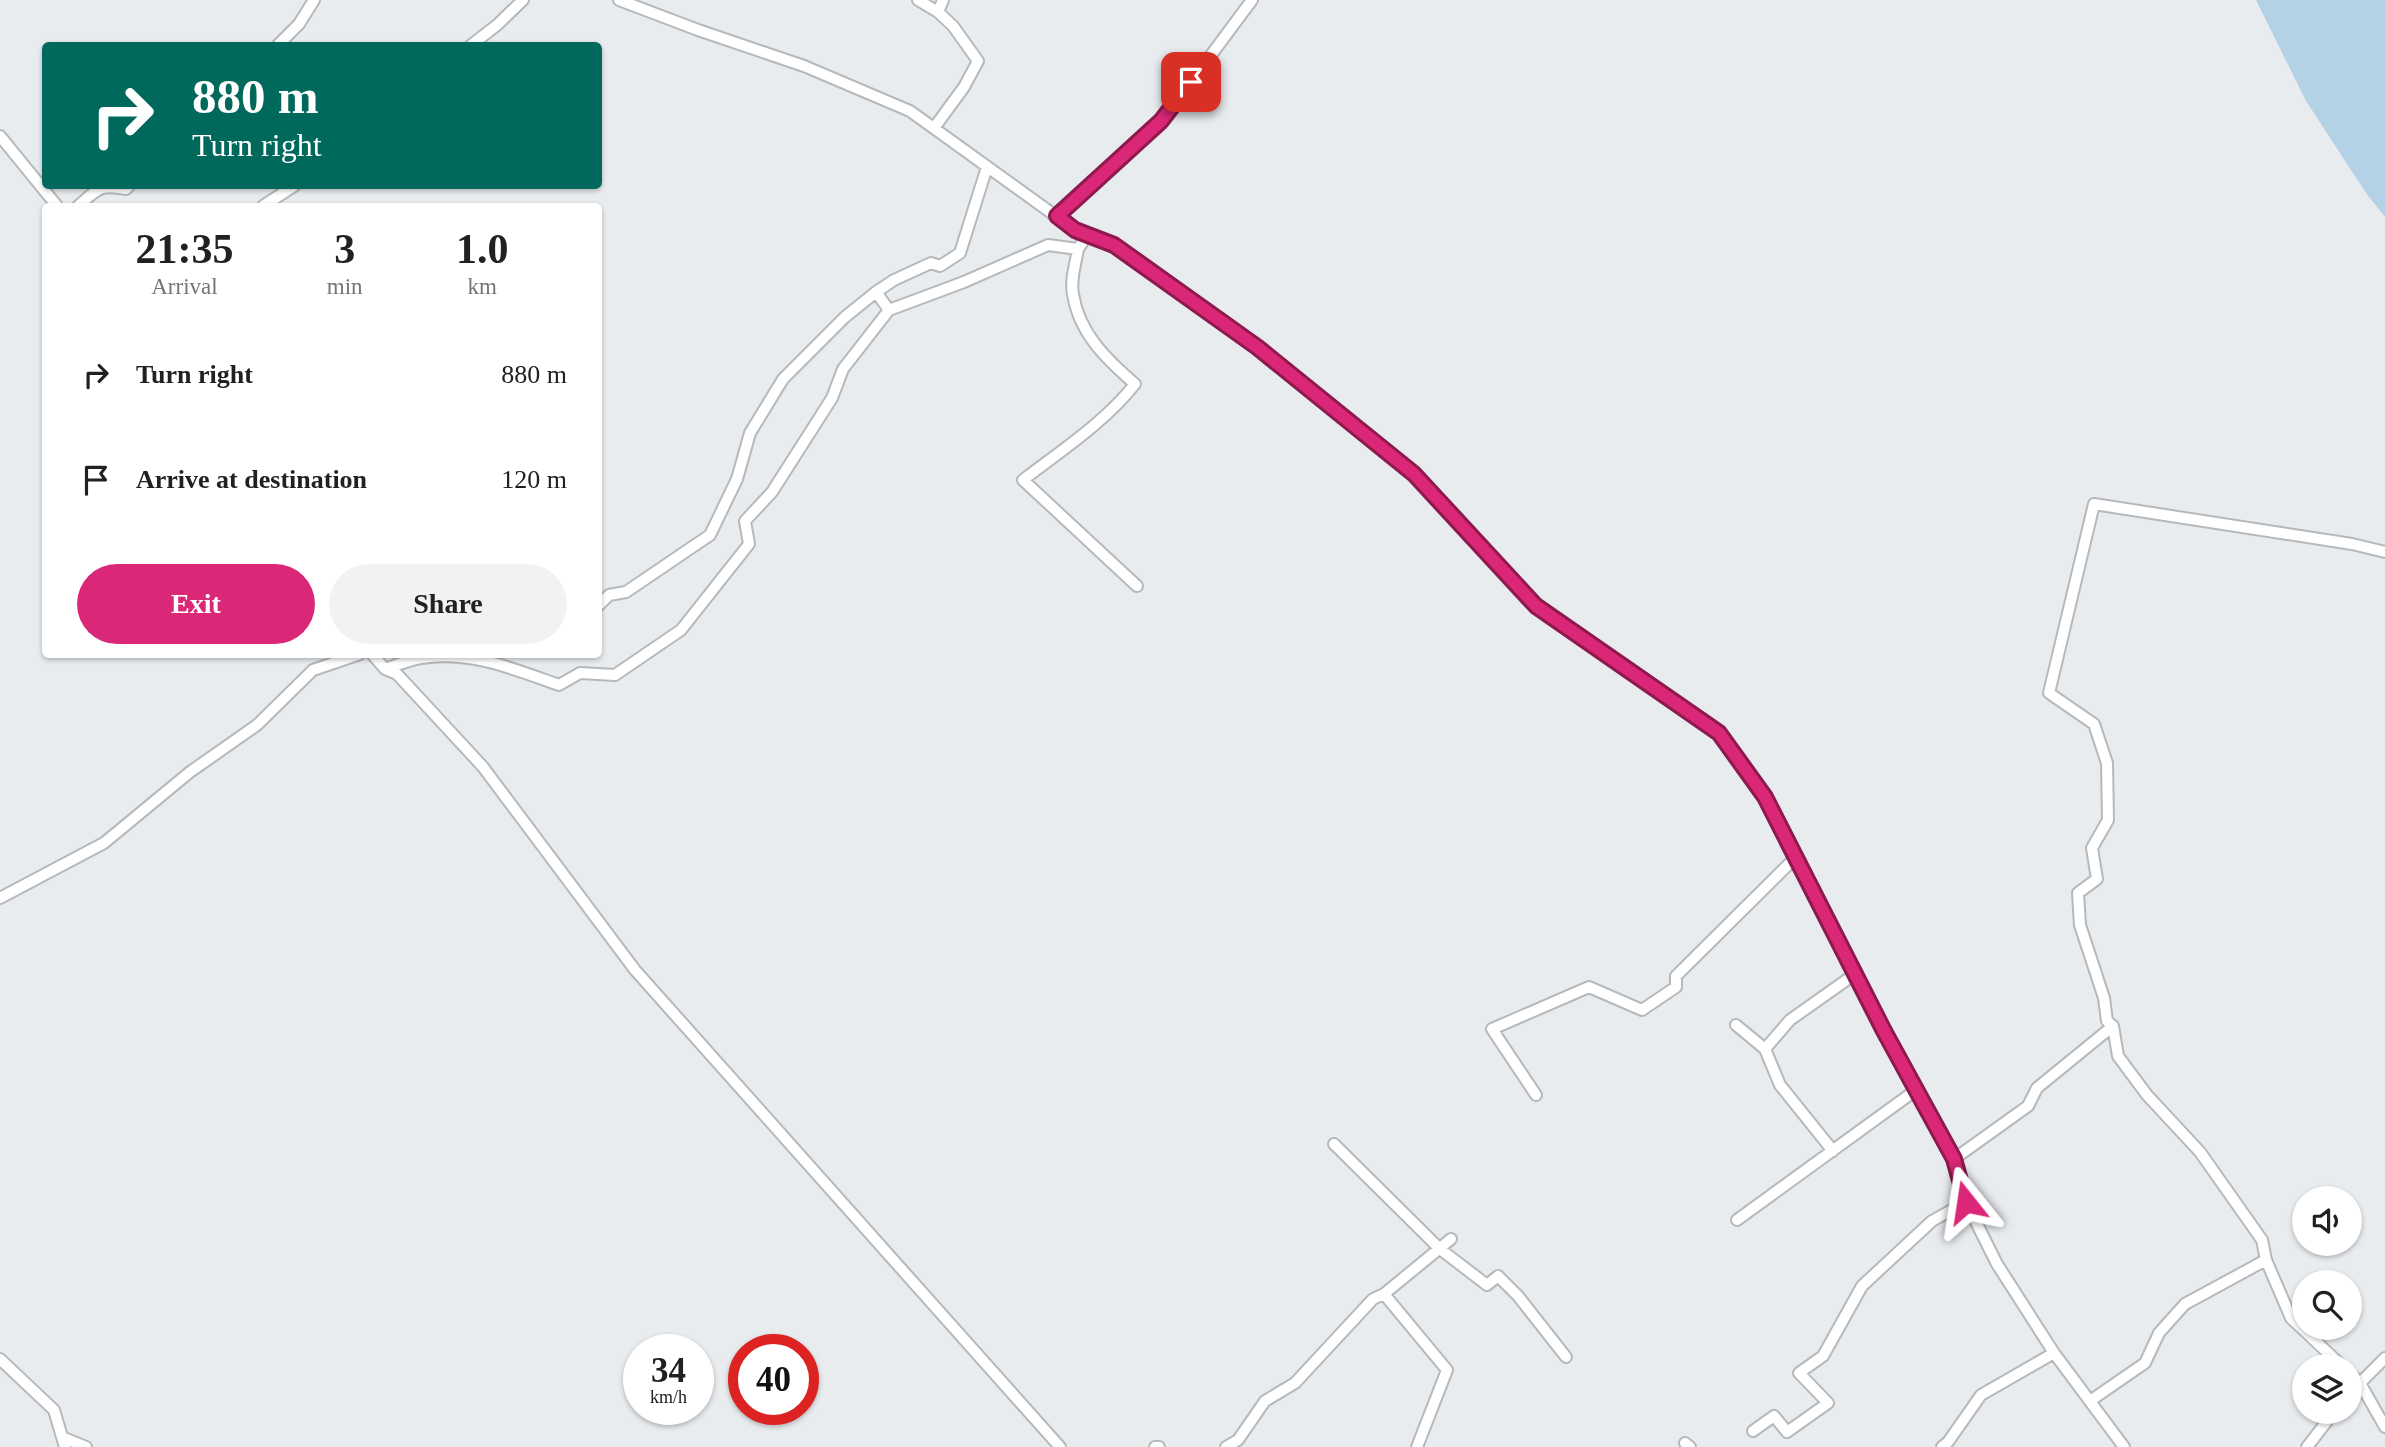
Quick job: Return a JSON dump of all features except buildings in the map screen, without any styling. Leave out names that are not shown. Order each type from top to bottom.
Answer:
[{"type":"street","points":[[281,42],[299,24],[314,0]]},
{"type":"street","points":[[475,42],[523,0]]},
{"type":"street","points":[[618,0],[804,66],[910,111],[1075,230],[1114,245],[1257,347],[1414,474],[1536,606],[1719,733],[1765,797],[1855,974],[1954,1159],[1966,1202],[1997,1264],[2054,1353],[2124,1447]]},
{"type":"street","points":[[918,0],[938,12],[953,26],[978,61],[964,87],[934,128]]},
{"type":"street","points":[[938,12],[943,0]]},
{"type":"street","points":[[1057,216],[1161,121],[1252,0]]},
{"type":"street","points":[[0,136],[42,188]]},
{"type":"street","points":[[602,602],[609,595],[626,592],[710,535],[737,479],[750,433],[783,379],[845,317],[894,280],[931,263],[940,266],[960,253],[987,167]]},
{"type":"street","points":[[43,189],[55,203]]},
{"type":"street","points":[[82,203],[100,189]]},
{"type":"street","points":[[268,203],[289,189]]},
{"type":"street","points":[[1086,234],[1078,249],[1072,292],[1087,334],[1106,360],[1135,384],[1100,420],[1023,480],[1137,586]]},
{"type":"street","points":[[466,658],[497,663],[559,685],[580,673],[615,675],[681,631],[749,544],[745,521],[772,492],[832,398],[843,369],[889,310],[964,282],[1048,245],[1078,249]]},
{"type":"street","points":[[876,292],[889,310]]},
{"type":"street","points":[[2329,1354],[2291,1318],[2266,1259],[2262,1240],[2236,1200],[2200,1152],[2147,1095],[2118,1056],[2113,1026],[2107,1021],[2104,998],[2080,925],[2078,893],[2097,879],[2092,848],[2108,820],[2107,763],[2094,724],[2049,693],[2094,504],[2352,544],[2385,552]]},
{"type":"street","points":[[0,898],[104,843],[190,772],[257,725],[313,670],[348,658]]},
{"type":"street","points":[[375,658],[385,669],[397,674],[483,767],[635,970],[1060,1447]]},
{"type":"street","points":[[385,669],[421,658]]},
{"type":"street","points":[[1536,1095],[1492,1029],[1588,988],[1642,1010],[1676,988],[1676,976],[1796,857]]},
{"type":"street","points":[[1765,1049],[1790,1020],[1855,974]]},
{"type":"street","points":[[1736,1025],[1765,1049],[1780,1085],[1833,1151]]},
{"type":"street","points":[[1954,1159],[2028,1106],[2037,1088],[2113,1026]]},
{"type":"street","points":[[1737,1220],[1916,1090]]},
{"type":"street","points":[[1334,1144],[1440,1249],[1487,1285],[1498,1276],[1518,1296],[1566,1357]]},
{"type":"street","points":[[1753,1432],[1774,1416],[1787,1432],[1828,1403],[1799,1373],[1823,1356],[1862,1286],[1932,1221],[1966,1202]]},
{"type":"street","points":[[1226,1447],[1238,1440],[1265,1401],[1295,1383],[1373,1299],[1384,1294],[1451,1239]]},
{"type":"street","points":[[2090,1401],[2145,1363],[2159,1333],[2185,1304],[2266,1259]]},
{"type":"street","points":[[1384,1294],[1447,1370],[1417,1447]]},
{"type":"street","points":[[1942,1447],[1948,1443],[1981,1395],[2054,1353]]},
{"type":"street","points":[[2362,1380],[2385,1358]]},
{"type":"street","points":[[0,1359],[54,1410],[65,1443],[86,1447]]},
{"type":"street","points":[[2362,1386],[2385,1427]]},
{"type":"street","points":[[2307,1447],[2325,1424]]},
{"type":"water","points":[[2256,0],[2385,0],[2385,217],[2366,193],[2306,101]]},
{"type":"route","points":[[1191,82],[1161,121],[1057,216],[1075,230],[1114,245],[1257,347],[1414,474],[1536,606],[1719,733],[1765,797],[1884,1031],[1954,1159],[1966,1202]]}]
